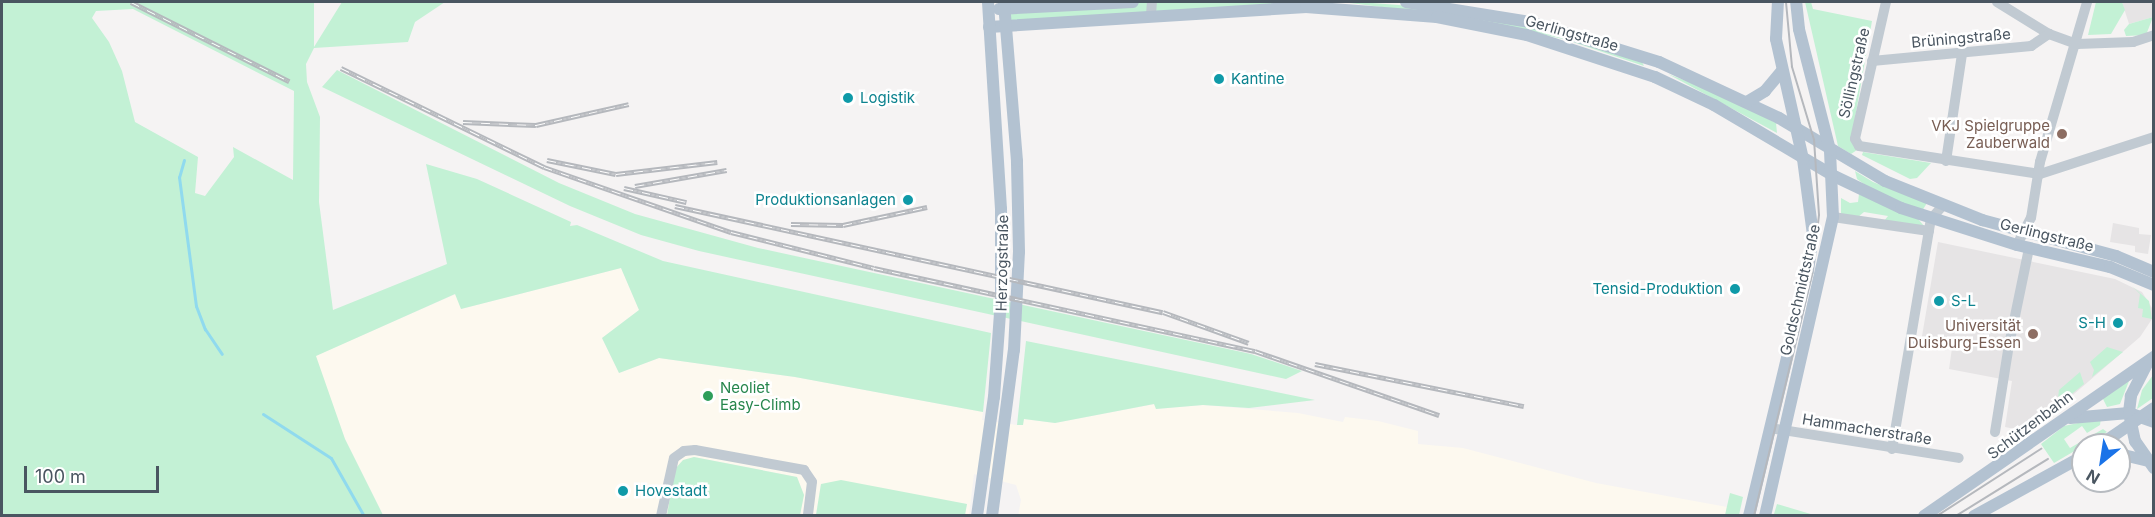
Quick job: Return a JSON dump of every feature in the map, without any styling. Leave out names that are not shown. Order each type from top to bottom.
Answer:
[{"type":"main road","points":[[988,6],[1133,2]]},
{"type":"main road","name":"Gerlingstraße","points":[[1406,2],[1484,13],[1569,31],[1659,62],[1747,102],[1885,181],[1943,205],[2025,234],[2116,256],[2154,272]]},
{"type":"main road","name":"Goldschmidtstraße","points":[[1749,516],[1811,253],[1812,210],[1803,159],[1781,72],[1776,39],[1778,2]]},
{"type":"main road","name":"Goldschmidtstraße","points":[[1765,516],[1833,217],[1834,176],[1830,150],[1798,29],[1796,2]]},
{"type":"main road","name":"Herzogstraße","points":[[992,516],[1017,302],[1017,172],[1010,43],[1005,5]]},
{"type":"main road","name":"Herzogstraße","points":[[977,516],[983,480],[1001,300],[1001,209],[988,6]]},
{"type":"main road","name":"Gerlingstraße","points":[[990,27],[1151,15],[1350,8],[1437,17],[1527,34],[1655,77],[1714,105],[1803,159],[1930,225],[2110,267],[2154,285]]},
{"type":"main road","points":[[1747,102],[1765,91],[1781,72]]},
{"type":"main road","points":[[2150,464],[2129,419],[2131,396],[2151,359]]},
{"type":"main road","name":"Schützenbahn","points":[[1924,516],[2065,419],[2121,376],[2151,359]]},
{"type":"main road","points":[[2065,419],[2148,419],[2154,408]]},
{"type":"main road","points":[[2113,433],[2129,419]]},
{"type":"main road","points":[[2131,458],[2150,464]]},
{"type":"main road","points":[[1974,516],[2071,463]]},
{"type":"street","points":[[1151,15],[1152,2]]},
{"type":"street","name":"Söllingstraße","points":[[1886,2],[1855,139],[1862,147],[1946,160]]},
{"type":"street","points":[[1997,2],[2049,34],[2077,44],[2133,42],[2154,35]]},
{"type":"street","points":[[1995,432],[2025,234],[2087,2]]},
{"type":"street","name":"Brüningstraße","points":[[1872,61],[2031,46],[2049,34]]},
{"type":"street","points":[[1962,54],[1946,160],[2040,174],[2154,137]]},
{"type":"street","points":[[1892,449],[1930,225],[1943,205]]},
{"type":"street","name":"Gerlingstraße","points":[[1833,217],[1930,225]]},
{"type":"street","name":"Hammacherstraße","points":[[1770,428],[1959,458]]},
{"type":"street","points":[[661,516],[674,459],[684,451],[695,450],[804,470],[812,482],[808,516]]},
{"type":"shaded area","points":[[2122,2],[2153,2],[2153,17],[2129,24]]},
{"type":"shaded area","points":[[2113,223],[2139,228],[2139,234],[2151,235],[2148,254],[2135,252],[2135,246],[2110,242]]},
{"type":"shaded area","name":"Universität Duisburg-Essen","points":[[1938,242],[2115,279],[2142,292],[2152,308],[2152,319],[2140,337],[2030,432],[2005,427],[2012,381],[1949,369],[1952,348],[1921,342]]},
{"type":"shaded area","points":[[621,268],[639,310],[602,338],[619,373],[659,358],[795,377],[983,412],[982,420],[1017,425],[1022,425],[1024,419],[1055,423],[1155,404],[1156,409],[1203,405],[1298,413],[1343,422],[1345,417],[1378,421],[1418,431],[1418,444],[1463,448],[1596,483],[1727,507],[1725,516],[1018,516],[1021,500],[1016,485],[974,474],[969,515],[965,515],[967,504],[821,484],[816,515],[800,516],[804,495],[797,477],[694,457],[675,469],[669,515],[383,515],[345,439],[315,356],[456,294],[461,309]]},
{"type":"green space","points":[[2,2],[314,2],[314,47],[342,2],[445,2],[415,22],[408,42],[314,48],[306,64],[307,82],[320,117],[319,202],[333,310],[447,264],[426,164],[477,179],[571,222],[570,226],[577,225],[663,261],[991,333],[983,412],[795,377],[659,358],[619,373],[602,338],[639,310],[621,268],[461,309],[455,294],[316,356],[345,439],[383,515],[2,515]],"holes":[[[133,9],[294,91],[293,180],[233,147],[234,157],[205,196],[195,193],[198,157],[135,122],[122,71],[109,42],[92,18],[96,11]]]},
{"type":"green space","points":[[1137,2],[1305,2],[1007,25],[1005,9]]},
{"type":"green space","points":[[1305,2],[1359,2],[1412,6],[1528,27],[1641,60],[1644,66],[1567,40],[1482,20],[1350,3]]},
{"type":"green space","points":[[1805,2],[1811,2],[1813,9],[1872,21],[1851,141],[1857,150],[1851,154],[1838,146]]},
{"type":"green space","points":[[2096,2],[2122,2],[2125,10],[2111,34],[2088,35]]},
{"type":"green space","points":[[2153,17],[2146,35],[2126,36],[2124,30],[2129,24]]},
{"type":"green space","points":[[337,70],[559,183],[635,214],[758,248],[1251,354],[1302,371],[1286,379],[699,251],[641,235],[570,206],[322,87]]},
{"type":"green space","points":[[1668,74],[1716,92],[1776,123],[1777,133]]},
{"type":"green space","points":[[1863,152],[1931,163],[1917,178],[1910,179],[1862,155]]},
{"type":"green space","points":[[1855,171],[1873,182],[1927,203],[1922,211],[1872,190],[1857,179]]},
{"type":"green space","points":[[1859,194],[1918,219],[1925,227],[1884,221],[1888,216],[1864,212],[1858,217],[1841,214],[1841,198],[1850,203],[1858,202]]},
{"type":"green space","points":[[2132,286],[2149,301],[2152,319],[2142,317],[2143,309],[2138,308],[2140,294]]},
{"type":"green space","points":[[1026,341],[1315,400],[1249,408],[1203,405],[1156,409],[1154,404],[1055,423],[1024,419],[1023,425],[1017,425]]},
{"type":"green space","points":[[2107,347],[2123,352],[2092,377],[2094,370],[2090,362]]},
{"type":"green space","points":[[2080,372],[2084,384],[2057,406],[2059,390]]},
{"type":"green space","points":[[2153,375],[2153,398],[2137,409],[2142,390]]},
{"type":"green space","points":[[2131,376],[2120,404],[2107,407],[2102,397]]},
{"type":"green space","points":[[2101,418],[2100,425],[2087,433],[2082,426],[2064,439],[2071,447],[2071,453],[2054,463],[2041,444],[2064,426]]},
{"type":"green space","points":[[2103,429],[2107,432],[2105,433],[2096,433]]},
{"type":"green space","points":[[694,457],[797,477],[804,495],[800,515],[667,515],[675,469],[683,460]]},
{"type":"green space","points":[[841,480],[967,504],[965,515],[816,515],[821,484]]},
{"type":"green space","points":[[1730,493],[1743,497],[1739,515],[1725,515]]},
{"type":"green space","points":[[1777,504],[1814,515],[1777,515],[1774,514]]},
{"type":"waterway","points":[[184,160],[179,177],[196,306],[205,329],[222,354]]},
{"type":"waterway","points":[[263,414],[331,458],[364,516]]},
{"type":"tram line","points":[[1754,516],[1812,274],[1819,215],[1814,140],[1792,67],[1786,2]]},
{"type":"tram line","points":[[1937,516],[2041,449]]},
{"type":"tram line","points":[[1956,516],[2048,459]]},
{"type":"railway","points":[[131,2],[289,81]]},
{"type":"railway","points":[[341,68],[544,167],[731,232],[874,268],[1255,351],[1439,415]]},
{"type":"railway","points":[[463,122],[536,125],[629,104]]},
{"type":"railway","points":[[547,160],[616,174],[717,162]]},
{"type":"railway","points":[[635,186],[727,170]]},
{"type":"railway","points":[[624,188],[686,202]]},
{"type":"railway","points":[[675,206],[1163,312],[1249,343]]},
{"type":"railway","points":[[791,224],[843,225],[927,207]]},
{"type":"railway","points":[[1315,364],[1524,406]]},
{"type":"place","name":"Kantine","points":[[1219,79]]},
{"type":"place","name":"Logistik","points":[[848,98]]},
{"type":"place","name":"VKJ Spielgruppe Zauberwald","points":[[2062,134]]},
{"type":"place","name":"Produktionsanlagen","points":[[908,200]]},
{"type":"place","name":"Tensid-Produktion","points":[[1735,289]]},
{"type":"place","name":"S-L","points":[[1939,301]]},
{"type":"place","name":"S-H","points":[[2118,323]]},
{"type":"place","name":"Universität Duisburg-Essen","points":[[2033,334]]},
{"type":"place","name":"Neoliet Easy-Climb","points":[[708,396]]},
{"type":"place","name":"Hovestadt","points":[[623,491]]}]
